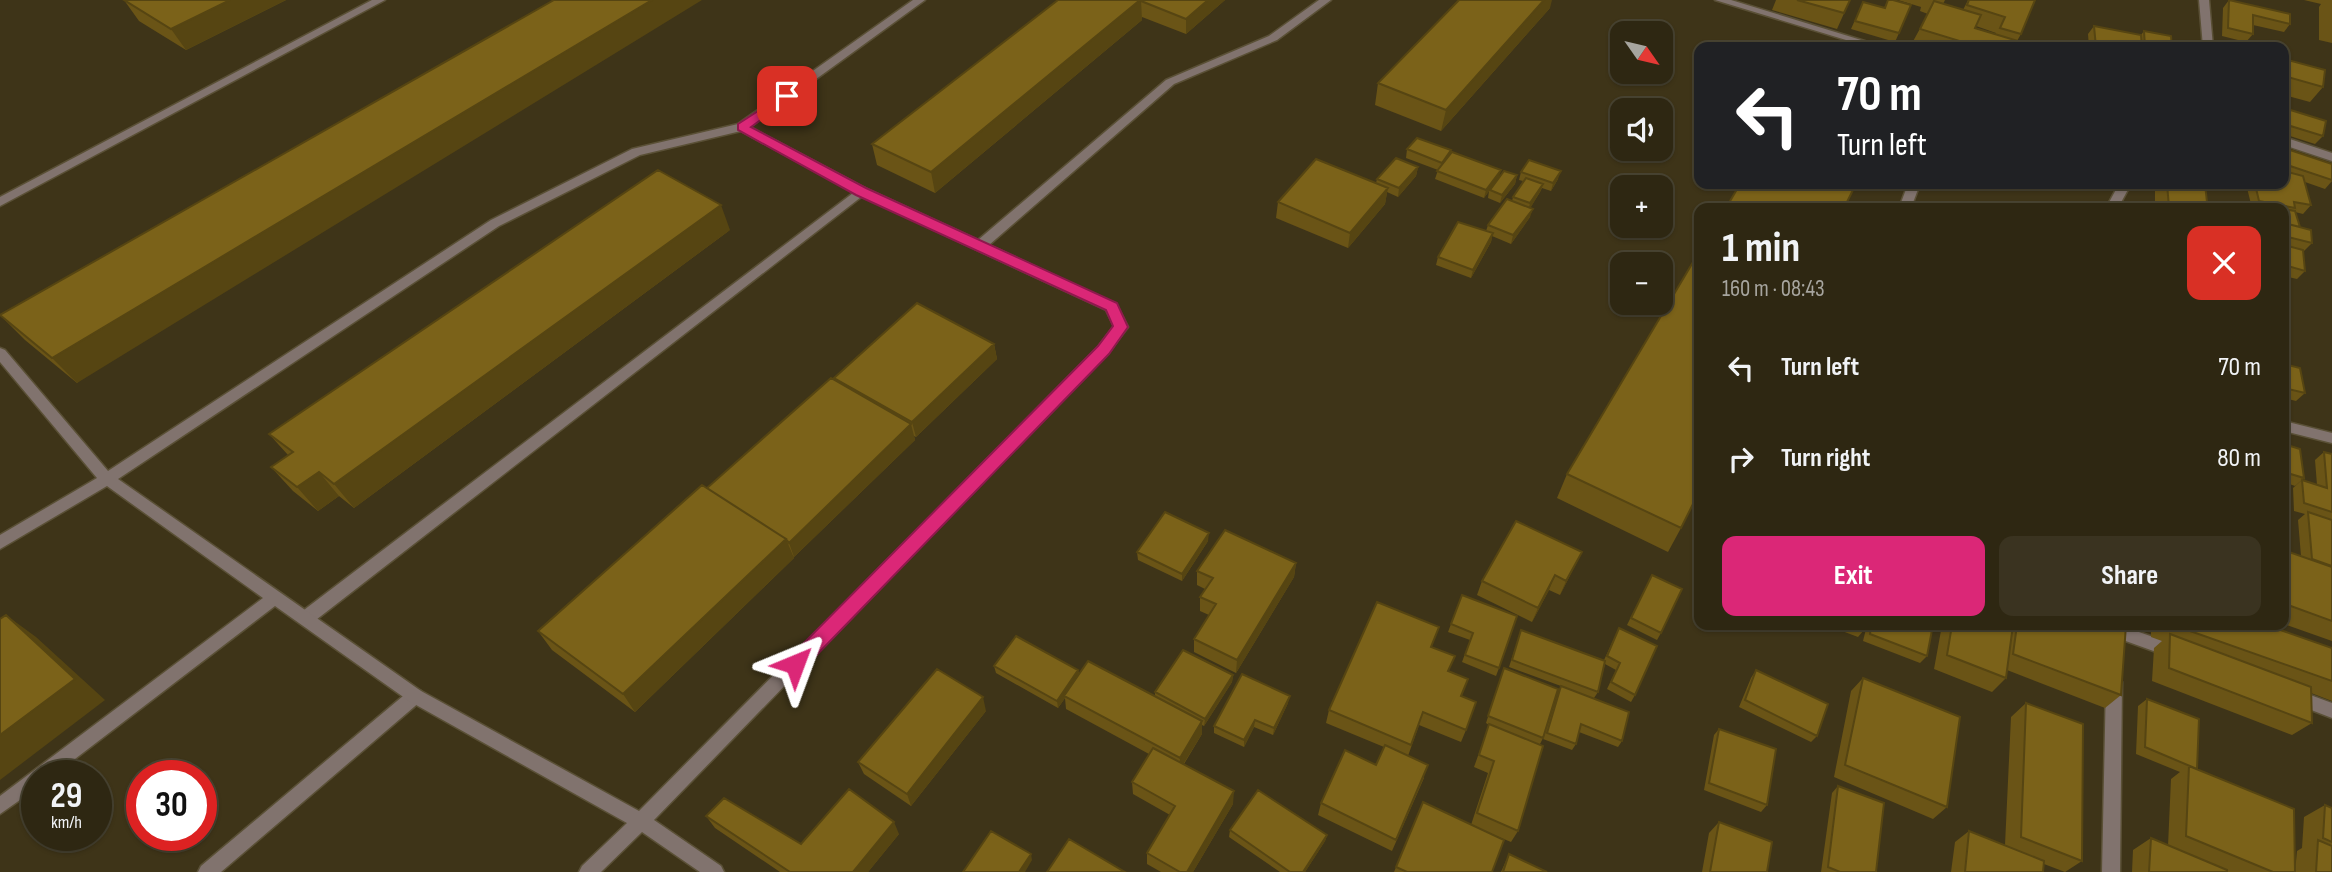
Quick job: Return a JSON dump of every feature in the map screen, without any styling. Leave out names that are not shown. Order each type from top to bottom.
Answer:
[{"type":"street","points":[[0,202],[380,0]]},
{"type":"street","points":[[0,542],[107,480],[495,223],[636,152],[742,127],[920,0]]},
{"type":"street","points":[[981,245],[1170,82],[1273,38],[1326,0]]},
{"type":"street","points":[[1720,0],[1862,42]]},
{"type":"street","points":[[2204,0],[2208,42]]},
{"type":"street","points":[[589,872],[1094,360],[1121,327],[1111,307],[861,191],[742,127]]},
{"type":"street","points":[[2289,143],[2332,157]]},
{"type":"street","points":[[306,618],[861,191]]},
{"type":"street","points":[[0,353],[107,480],[415,696],[641,821],[715,872]]},
{"type":"street","points":[[2289,427],[2332,438]]},
{"type":"street","points":[[61,760],[276,597]]},
{"type":"street","points":[[2115,632],[2192,659]]},
{"type":"street","points":[[2111,872],[2114,668]]},
{"type":"street","points":[[2281,692],[2332,711]]},
{"type":"street","points":[[207,872],[415,696]]},
{"type":"street","points":[[0,806],[21,790]]},
{"type":"building","points":[[124,0],[230,0],[171,29]]},
{"type":"building","points":[[554,0],[652,0],[52,358],[0,315]]},
{"type":"building","points":[[1058,0],[1140,0],[931,172],[872,144]]},
{"type":"building","points":[[1141,0],[1208,0],[1186,19]]},
{"type":"building","points":[[1459,0],[1544,0],[1446,110],[1378,83]]},
{"type":"building","points":[[1797,0],[1850,0],[1844,13]]},
{"type":"building","points":[[1888,0],[1911,5],[1899,33],[1855,21],[1863,2],[1885,8]]},
{"type":"building","points":[[1969,0],[2035,0],[2021,34],[2000,28],[2005,17],[1967,5]]},
{"type":"building","points":[[2229,0],[2290,14],[2290,24],[2253,15],[2253,34],[2228,28]]},
{"type":"building","points":[[1934,1],[1981,15],[1975,28],[2021,42],[1963,42],[1920,29]]},
{"type":"building","points":[[2094,26],[2141,35],[2142,42],[2096,42]]},
{"type":"building","points":[[2144,31],[2171,36],[2172,42],[2145,42]]},
{"type":"building","points":[[2289,60],[2325,70],[2323,87],[2289,77]]},
{"type":"building","points":[[2289,110],[2326,121],[2323,136],[2289,126]]},
{"type":"building","points":[[1417,138],[1451,150],[1442,163],[1407,149]]},
{"type":"building","points":[[2289,150],[2332,164],[2332,180],[2289,166]]},
{"type":"building","points":[[1452,152],[1501,170],[1486,190],[1437,171]]},
{"type":"building","points":[[1396,158],[1418,167],[1399,188],[1377,179]]},
{"type":"building","points":[[1316,159],[1388,188],[1350,233],[1278,202]]},
{"type":"building","points":[[1529,160],[1561,171],[1553,183],[1521,172]]},
{"type":"building","points":[[658,170],[721,205],[334,484],[319,472],[297,487],[271,467],[293,452],[269,434]]},
{"type":"building","points":[[1504,171],[1517,175],[1502,195],[1490,190]]},
{"type":"building","points":[[2289,172],[2303,176],[2311,205],[2294,202],[2295,208],[2289,207],[2289,203],[2259,201],[2256,189],[2289,189]]},
{"type":"building","points":[[1526,178],[1543,184],[1530,203],[1513,197]]},
{"type":"building","points":[[1737,189],[1854,189],[1846,203],[1729,203]]},
{"type":"building","points":[[2167,189],[2206,189],[2207,202],[2211,203],[2169,203]]},
{"type":"building","points":[[1507,199],[1533,209],[1513,235],[1488,225]]},
{"type":"building","points":[[2289,210],[2295,211],[2300,227],[2289,224]]},
{"type":"building","points":[[1458,222],[1493,233],[1473,270],[1438,257]]},
{"type":"building","points":[[2289,224],[2311,230],[2312,243],[2289,237]]},
{"type":"building","points":[[2289,246],[2303,250],[2305,271],[2289,266]]},
{"type":"building","points":[[1694,260],[1694,502],[1681,528],[1567,474],[1662,315],[1673,315],[1673,296]]},
{"type":"building","points":[[917,303],[994,344],[912,422],[834,378]]},
{"type":"building","points":[[2289,365],[2300,368],[2305,393],[2289,389]]},
{"type":"building","points":[[831,378],[911,424],[789,543],[707,488]]},
{"type":"building","points":[[2289,446],[2300,449],[2304,478],[2289,474]]},
{"type":"building","points":[[2324,452],[2332,454],[2332,512],[2304,503],[2302,480],[2327,488]]},
{"type":"building","points":[[702,485],[786,539],[623,694],[538,631]]},
{"type":"building","points":[[1165,512],[1209,533],[1182,574],[1137,552]]},
{"type":"building","points":[[2308,512],[2332,520],[2332,566],[2312,559]]},
{"type":"building","points":[[1516,521],[1582,552],[1566,581],[1555,575],[1538,608],[1482,581]]},
{"type":"building","points":[[1225,530],[1296,563],[1237,660],[1194,639],[1216,604],[1200,597],[1213,578],[1197,571]]},
{"type":"building","points":[[2289,552],[2332,567],[2332,621],[2289,605]]},
{"type":"building","points":[[1652,575],[1682,589],[1661,633],[1631,618]]},
{"type":"building","points":[[1462,595],[1517,616],[1499,668],[1465,655],[1473,633],[1451,624]]},
{"type":"building","points":[[1377,602],[1439,627],[1431,647],[1455,656],[1448,671],[1468,679],[1461,696],[1476,702],[1466,730],[1423,712],[1411,745],[1329,710]]},
{"type":"building","points":[[6,615],[75,679],[0,735],[0,619]]},
{"type":"building","points":[[1619,628],[1657,646],[1635,695],[1611,682],[1620,663],[1607,656]]},
{"type":"building","points":[[1521,630],[1605,661],[1598,692],[1512,660]]},
{"type":"building","points":[[1870,630],[1932,630],[1927,656],[1870,634]]},
{"type":"building","points":[[1951,630],[2012,630],[2006,678],[1947,655]]},
{"type":"building","points":[[2016,630],[2126,630],[2121,695],[2013,654]]},
{"type":"building","points":[[2187,630],[2280,630],[2332,648],[2332,681]]},
{"type":"building","points":[[2170,634],[2311,687],[2312,723],[2169,668]]},
{"type":"building","points":[[1016,636],[1078,670],[1057,701],[994,666]]},
{"type":"building","points":[[1183,650],[1233,675],[1205,719],[1155,692]]},
{"type":"building","points":[[1088,661],[1202,721],[1180,758],[1064,696]]},
{"type":"building","points":[[1504,668],[1558,689],[1543,738],[1488,716]]},
{"type":"building","points":[[937,669],[983,697],[907,794],[858,762]]},
{"type":"building","points":[[1756,670],[1828,704],[1817,736],[1745,700]]},
{"type":"building","points":[[1242,674],[1290,696],[1274,728],[1255,720],[1244,740],[1214,726]]},
{"type":"building","points":[[1863,678],[1960,717],[1947,807],[1845,765]]},
{"type":"building","points":[[1561,686],[1629,712],[1622,741],[1581,724],[1576,744],[1547,733]]},
{"type":"building","points":[[2147,699],[2199,719],[2197,769],[2145,747]]},
{"type":"building","points":[[2026,703],[2083,724],[2082,861],[2021,837]]},
{"type":"building","points":[[1489,724],[1543,746],[1518,831],[1477,813],[1494,761],[1479,755]]},
{"type":"building","points":[[1719,729],[1776,749],[1767,805],[1709,783]]},
{"type":"building","points":[[1385,745],[1428,765],[1396,840],[1321,803],[1345,750],[1376,765]]},
{"type":"building","points":[[1153,748],[1234,791],[1187,872],[1180,872],[1147,853],[1175,806],[1132,782]]},
{"type":"building","points":[[2189,766],[2294,809],[2295,872],[2273,872],[2186,836]]},
{"type":"building","points":[[1838,786],[1884,803],[1876,872],[1840,872],[1828,867]]},
{"type":"building","points":[[849,789],[894,822],[853,872],[790,872],[706,816],[724,798],[801,844]]},
{"type":"building","points":[[1258,790],[1327,835],[1303,872],[1290,872],[1230,830]]},
{"type":"building","points":[[1423,802],[1504,840],[1492,872],[1407,872],[1396,867]]},
{"type":"building","points":[[2325,805],[2332,808],[2332,842],[2323,838]]},
{"type":"building","points":[[1719,822],[1772,842],[1767,872],[1710,872]]},
{"type":"building","points":[[991,831],[1031,854],[1019,872],[963,872]]},
{"type":"building","points":[[1969,831],[2044,861],[2043,872],[1965,872]]},
{"type":"building","points":[[2151,838],[2227,870],[2227,872],[2149,872]]},
{"type":"building","points":[[1069,839],[1125,872],[1047,872]]},
{"type":"building","points":[[2318,840],[2332,846],[2332,872],[2316,872]]},
{"type":"building","points":[[1509,854],[1547,872],[1503,872]]},
{"type":"route","points":[[787,96],[742,127],[861,191],[1111,307],[1121,327],[1103,350],[795,664]]}]
